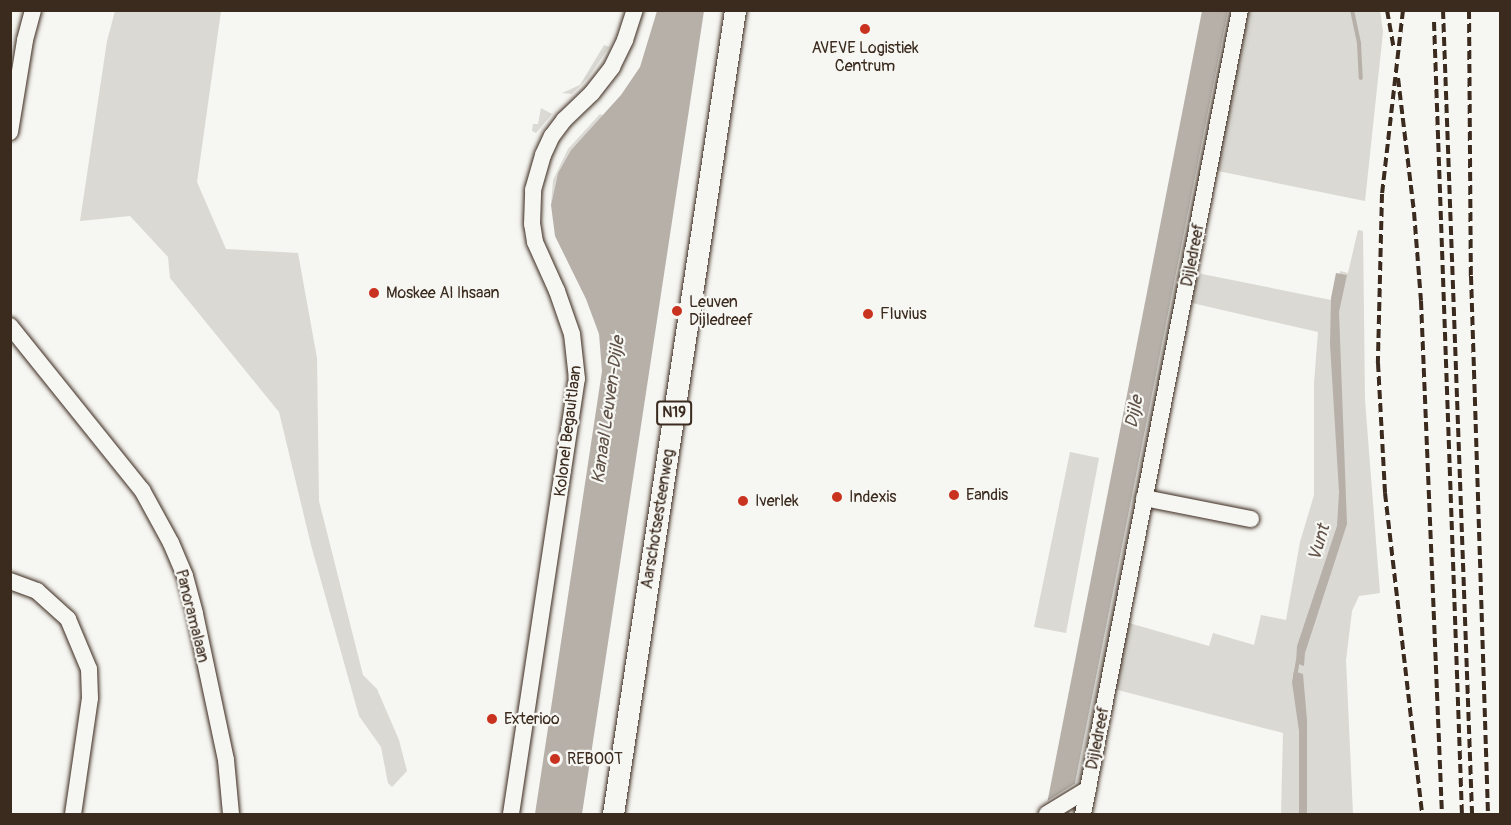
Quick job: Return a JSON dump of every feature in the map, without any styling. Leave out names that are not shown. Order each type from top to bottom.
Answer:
[{"type":"main road","name":"Aarschotsesteenweg","points":[[613,814],[735,10]]},
{"type":"street","points":[[10,132],[33,10]]},
{"type":"street","name":"Kolonel Begaultlaan","points":[[511,814],[577,379],[572,334],[557,291],[535,242],[532,224],[533,190],[543,155],[552,136],[564,120],[592,93],[612,67],[626,40],[635,10]]},
{"type":"street","name":"Dijledreef","points":[[1086,801],[1240,10]]},
{"type":"street","name":"Panoramalaan","points":[[10,326],[142,490],[171,543],[185,576],[195,614],[226,760],[231,814]]},
{"type":"street","points":[[1144,498],[1251,519]]},
{"type":"street","points":[[10,581],[37,591],[68,619],[89,669],[90,698],[73,814]]},
{"type":"street","points":[[1047,814],[1086,801]]},
{"type":"shaded area","points":[[115,11],[221,11],[197,182],[226,249],[298,253],[317,358],[319,501],[363,675],[377,689],[399,740],[407,771],[392,787],[388,783],[381,747],[359,716],[311,545],[279,412],[170,278],[168,257],[130,216],[80,221],[107,41]]},
{"type":"shaded area","points":[[1228,11],[1237,11],[1083,773],[1081,779],[1075,783]]},
{"type":"shaded area","points":[[1245,11],[1380,11],[1383,32],[1365,201],[1213,170]]},
{"type":"shaded area","points":[[604,45],[609,47],[588,78],[572,94],[562,93],[580,85]]},
{"type":"shaded area","points":[[541,108],[552,114],[536,133],[532,131],[533,124],[538,124]]},
{"type":"shaded area","points":[[600,114],[603,115],[571,150],[558,173],[551,205],[553,180],[568,149]]},
{"type":"shaded area","points":[[1358,230],[1363,231],[1365,400],[1380,593],[1359,596],[1352,611],[1346,660],[1353,814],[1281,814],[1283,733],[1114,689],[1129,623],[1209,646],[1213,633],[1254,645],[1261,615],[1286,620],[1300,542],[1314,495],[1314,383],[1318,332],[1192,303],[1197,273],[1336,301],[1340,271],[1348,273]]},
{"type":"shaded area","points":[[1070,452],[1099,458],[1066,633],[1034,627]]},
{"type":"water","name":"Kanaal Leuven-Dijle","points":[[657,11],[704,11],[582,814],[535,814],[602,371],[599,334],[586,299],[555,236],[551,205],[558,173],[571,150],[621,95],[640,67]]},
{"type":"water","name":"Dijle","points":[[1202,11],[1228,11],[1069,814],[1045,814]]},
{"type":"water","points":[[1336,273],[1347,275],[1339,312],[1347,524],[1305,653],[1304,666],[1296,663],[1297,646],[1337,526],[1339,492],[1330,344],[1331,298]]},
{"type":"water","points":[[1294,671],[1303,674],[1307,720],[1307,814],[1299,814],[1299,731],[1292,682]]},
{"type":"pier","points":[[1079,781],[1073,809],[1065,814],[1042,814],[1044,803]]},
{"type":"waterway","name":"Vunt","points":[[1352,10],[1359,44],[1361,78]]},
{"type":"waterway","name":"Vunt","points":[[1295,677],[1298,660]]},
{"type":"railway","points":[[1387,10],[1394,49]]},
{"type":"railway","points":[[1403,10],[1382,194],[1378,363],[1385,493],[1422,814]]},
{"type":"railway","points":[[1443,10],[1472,814]]},
{"type":"railway","points":[[1469,10],[1471,276],[1488,814]]},
{"type":"railway","points":[[1434,22],[1462,814]]},
{"type":"railway","points":[[1398,78],[1414,212],[1421,301],[1442,814]]},
{"type":"place","name":"AVEVE Logistiek Centrum","points":[[865,29]]},
{"type":"place","name":"Moskee Al Ihsaan","points":[[374,293]]},
{"type":"place","name":"Leuven Dijledreef","points":[[677,311]]},
{"type":"place","name":"Fluvius","points":[[868,314]]},
{"type":"place","name":"Eandis","points":[[954,495]]},
{"type":"place","name":"Indexis","points":[[837,497]]},
{"type":"place","name":"Iverlek","points":[[743,501]]},
{"type":"place","name":"Exterioo","points":[[492,719]]},
{"type":"place","name":"REBOOT","points":[[555,759]]}]
